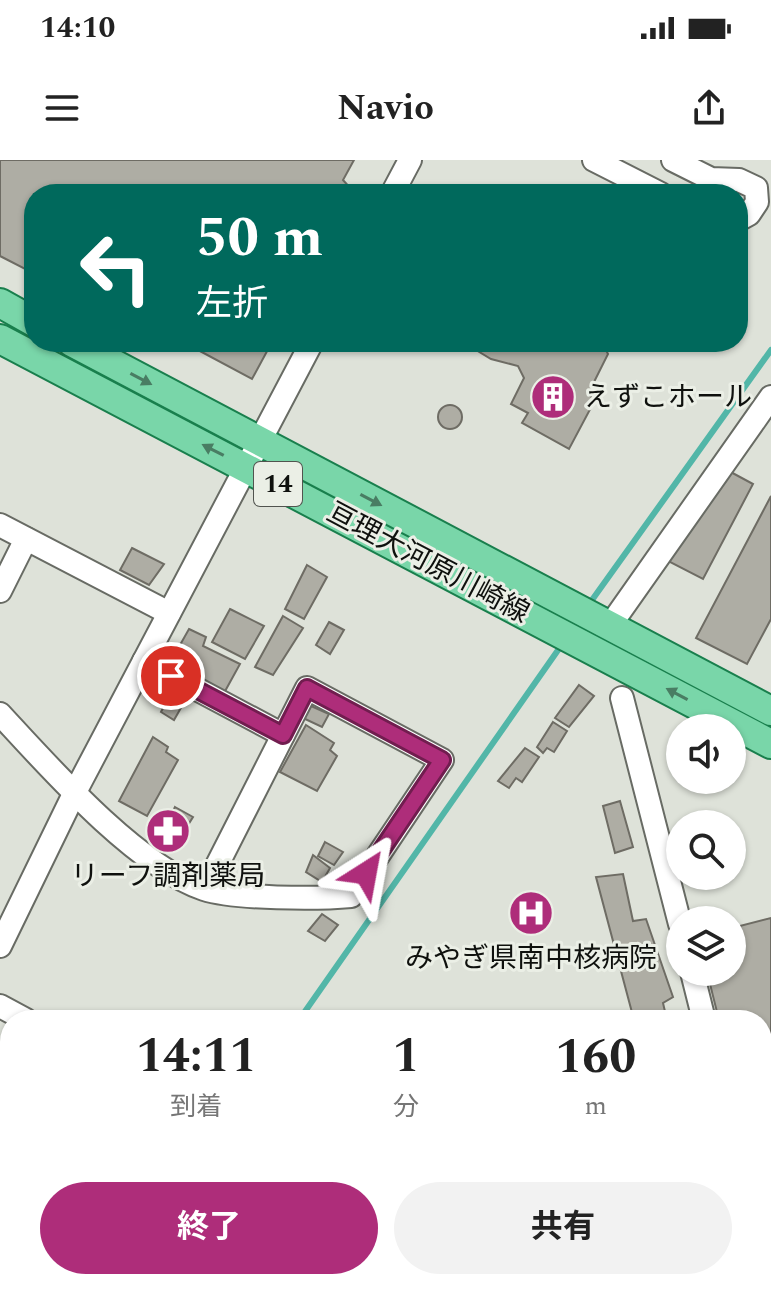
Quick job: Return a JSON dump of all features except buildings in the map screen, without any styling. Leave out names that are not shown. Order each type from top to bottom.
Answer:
[{"type":"main road","points":[[0,303],[24,316]]},
{"type":"main road","name":"亘理大河原川崎線","points":[[0,339],[24,352]]},
{"type":"main road","name":"亘理大河原川崎線","points":[[25,352],[771,744]]},
{"type":"main road","name":"亘理大河原川崎線","points":[[91,352],[771,711]]},
{"type":"street","points":[[397,184],[410,160]]},
{"type":"street","points":[[594,160],[641,184]]},
{"type":"street","points":[[673,160],[711,179],[739,180],[748,184]]},
{"type":"street","points":[[748,184],[756,188],[757,202],[748,215]]},
{"type":"street","points":[[0,946],[74,794],[307,352]]},
{"type":"street","points":[[591,617],[762,426],[771,397]]},
{"type":"street","points":[[0,525],[169,613]]},
{"type":"street","points":[[0,591],[26,539]]},
{"type":"street","points":[[144,661],[283,735]]},
{"type":"street","points":[[0,714],[74,794],[164,869],[205,889],[311,898],[351,896],[442,760],[307,688],[205,889]]},
{"type":"street","points":[[622,698],[675,906]]},
{"type":"street","points":[[696,986],[702,1010]]},
{"type":"waterway","points":[[587,607],[771,350]]},
{"type":"waterway","points":[[306,1010],[563,643]]},
{"type":"place","name":"えずこホール","points":[[553,397]]},
{"type":"place","name":"リーフ調剤薬局","points":[[168,831]]},
{"type":"place","name":"みやぎ県南中核病院","points":[[531,913]]},
{"type":"route","points":[[171,676],[283,735],[307,688],[442,760],[366,873]]}]
